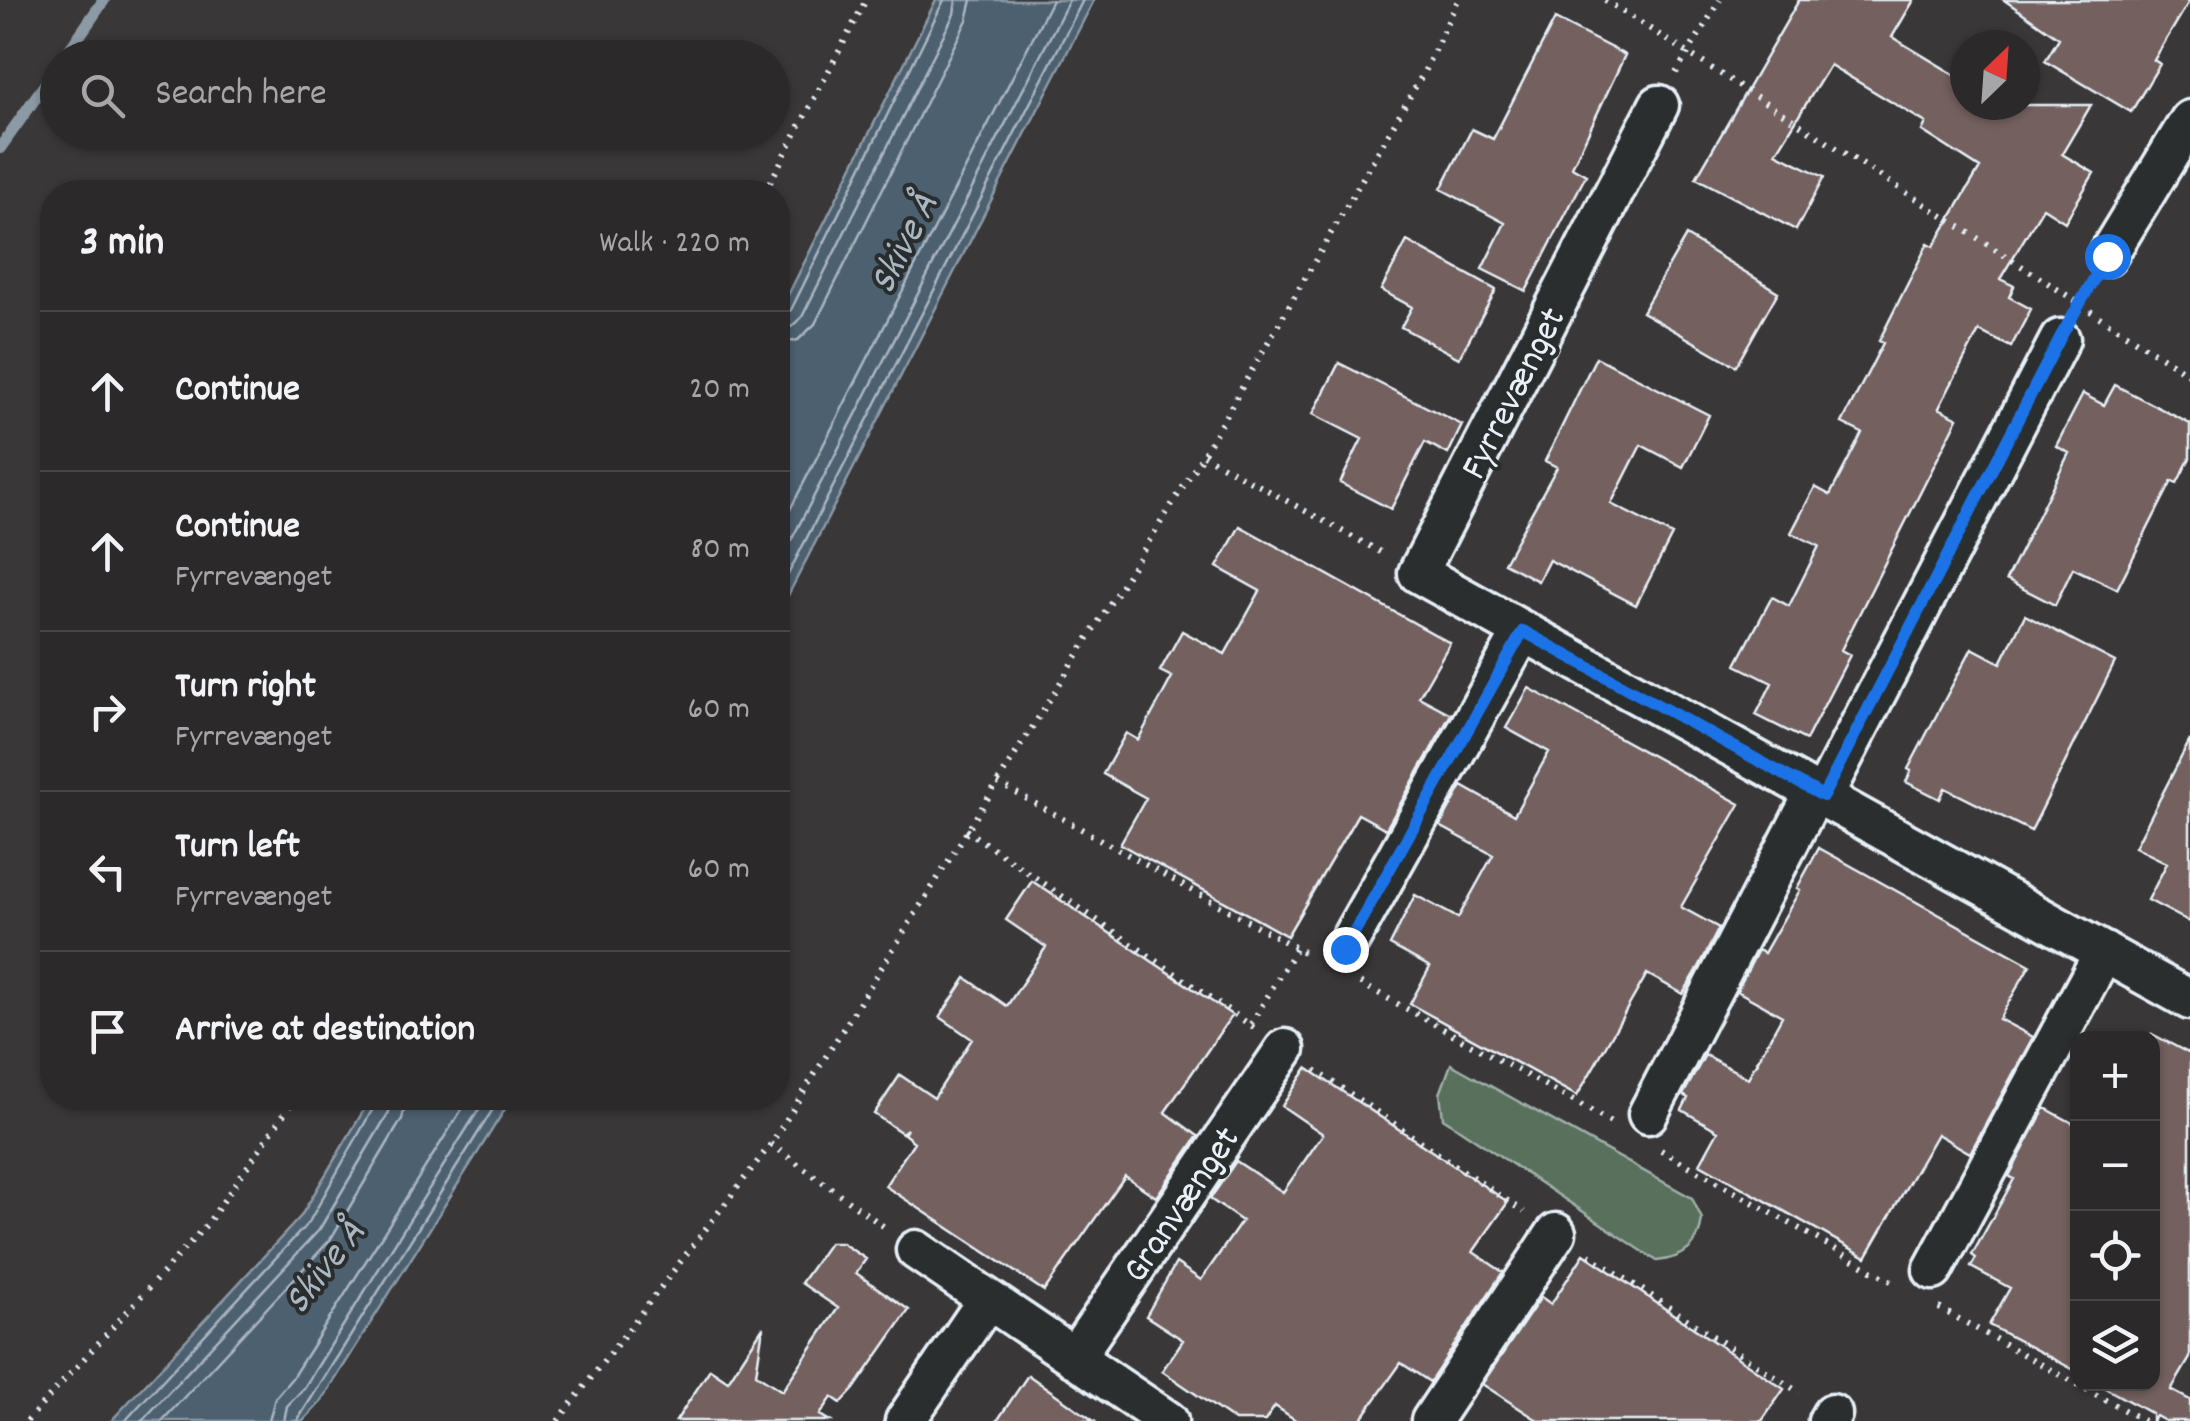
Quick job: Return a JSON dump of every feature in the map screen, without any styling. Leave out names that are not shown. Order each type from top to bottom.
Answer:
[{"type":"street","name":"Fyrrevænget","points":[[1418,573],[1660,105]]},
{"type":"street","points":[[2107,256],[2190,120]]},
{"type":"street","points":[[1635,1126],[1819,794],[2060,338]]},
{"type":"street","points":[[1418,573],[2190,1000]]},
{"type":"street","points":[[1341,964],[1523,631]]},
{"type":"street","points":[[1925,1289],[2104,952]]},
{"type":"street","name":"Granvænget","points":[[1074,1358],[1285,1049]]},
{"type":"street","points":[[1431,1421],[1556,1233]]},
{"type":"street","points":[[916,1250],[1168,1421]]},
{"type":"street","points":[[905,1421],[988,1299]]},
{"type":"path","points":[[790,144],[866,0]]},
{"type":"path","points":[[558,1421],[771,1144],[1203,454],[1424,72],[1458,0]]},
{"type":"path","points":[[1605,0],[2190,375]]},
{"type":"path","points":[[1660,105],[1720,0]]},
{"type":"path","points":[[771,180],[787,150]]},
{"type":"path","points":[[2060,338],[2107,256]]},
{"type":"path","points":[[1203,454],[1418,573]]},
{"type":"path","points":[[998,783],[1296,948],[1341,964],[1635,1126],[1925,1289],[2144,1421]]},
{"type":"path","points":[[966,830],[1830,1418]]},
{"type":"path","points":[[1250,1025],[1296,948]]},
{"type":"path","points":[[26,1421],[208,1223],[287,1110]]},
{"type":"path","points":[[771,1144],[916,1250]]},
{"type":"green space","points":[[1451,1064],[1692,1198],[1702,1219],[1694,1244],[1682,1254],[1657,1261],[1443,1118],[1440,1094]]},
{"type":"water","name":"Skive Å","points":[[936,0],[1094,0],[790,592],[790,291]]},
{"type":"water","name":"Skive Å","points":[[364,1110],[504,1110],[321,1402],[303,1421],[111,1421],[301,1216]]},
{"type":"building","points":[[1799,0],[1914,0],[1892,37],[1950,72],[1950,120],[2040,120],[2040,105],[2091,105],[2062,154],[2094,173],[2065,222],[2043,208],[2000,279],[2014,286],[2009,297],[2031,309],[2011,347],[1979,331],[1939,408],[1958,418],[1841,650],[1850,655],[1806,740],[1756,715],[1772,683],[1736,665],[1772,597],[1789,606],[1819,546],[1791,533],[1815,487],[1830,495],[1862,433],[1842,423],[1883,343],[1879,341],[1928,243],[1934,246],[1980,168],[1922,131],[1926,123],[1830,65],[1776,153],[1824,177],[1796,230],[1696,178]]},
{"type":"building","points":[[2004,0],[2190,0],[2154,60],[2160,64],[2131,112],[2045,61],[2059,38]]},
{"type":"building","points":[[1555,19],[1625,55],[1572,167],[1586,175],[1526,291],[1482,269],[1505,223],[1441,189],[1472,129],[1493,139]]},
{"type":"building","points":[[1686,236],[1778,292],[1736,366],[1642,312]]},
{"type":"building","points":[[1407,241],[1496,290],[1459,358],[1401,327],[1412,307],[1381,290]]},
{"type":"building","points":[[1596,357],[1709,415],[1683,467],[1641,445],[1611,504],[1672,535],[1636,605],[1549,560],[1538,581],[1504,563],[1557,467],[1545,461]]},
{"type":"building","points":[[1339,363],[1462,425],[1448,454],[1425,442],[1391,509],[1340,483],[1362,439],[1313,414]]},
{"type":"building","points":[[2115,385],[2190,424],[2190,458],[2177,483],[2172,481],[2117,589],[2073,568],[2055,605],[2006,580],[2069,453],[2056,446],[2083,394],[2104,405]]},
{"type":"building","points":[[1240,526],[1450,643],[1419,697],[1451,714],[1386,829],[1358,814],[1287,936],[1120,844],[1146,798],[1103,774],[1126,733],[1138,740],[1172,677],[1160,671],[1182,631],[1225,654],[1260,591],[1217,567]]},
{"type":"building","points":[[2025,615],[2115,662],[2031,831],[1945,788],[1940,799],[1906,782],[1911,771],[1908,769],[1972,648],[2001,663]]},
{"type":"building","points":[[1529,688],[1740,804],[1681,907],[1719,928],[1698,969],[1683,994],[1647,974],[1577,1096],[1410,1004],[1430,967],[1390,945],[1415,895],[1458,918],[1493,855],[1440,826],[1462,786],[1514,815],[1549,752],[1506,728]]},
{"type":"building","points":[[2190,740],[2190,922],[2148,900],[2167,863],[2135,847]]},
{"type":"building","points":[[1819,848],[2030,965],[1999,1019],[2033,1037],[1970,1153],[1937,1134],[1866,1257],[1700,1164],[1718,1131],[1682,1110],[1688,1098],[1683,1095],[1705,1055],[1748,1078],[1782,1016],[1737,991],[1758,950],[1764,953]]},
{"type":"building","points":[[1032,881],[1232,1015],[1165,1112],[1198,1136],[1156,1197],[1125,1176],[1044,1291],[885,1186],[914,1142],[904,1134],[907,1129],[902,1133],[874,1114],[900,1075],[934,1098],[972,1039],[940,1017],[966,978],[1007,1006],[1046,947],[1006,920]]},
{"type":"building","points":[[2160,1038],[2190,1054],[2190,1358],[2171,1390],[2190,1400],[2190,1421],[2165,1421],[2156,1416],[2152,1421],[2152,1414],[2111,1391],[2160,1391]]},
{"type":"building","points":[[1307,1068],[1508,1202],[1473,1252],[1503,1272],[1430,1382],[1401,1363],[1360,1421],[1297,1421],[1275,1406],[1265,1421],[1235,1421],[1162,1371],[1183,1340],[1146,1316],[1176,1263],[1201,1280],[1242,1221],[1210,1199],[1236,1161],[1283,1192],[1323,1134],[1282,1106]]},
{"type":"building","points":[[2045,1108],[2070,1122],[2070,1368],[1989,1325],[2010,1288],[1971,1267],[1976,1258],[1972,1255],[2014,1179],[2009,1176]]},
{"type":"building","points":[[829,1243],[842,1243],[866,1259],[856,1273],[909,1310],[854,1389],[841,1403],[832,1397],[820,1415],[830,1421],[676,1421],[710,1369],[728,1381],[763,1327],[756,1374],[782,1391],[838,1308],[801,1283]]},
{"type":"building","points":[[1584,1254],[1784,1389],[1762,1421],[1539,1421],[1482,1384],[1541,1297],[1551,1304]]},
{"type":"building","points":[[1028,1375],[1094,1421],[997,1421]]},
{"type":"waterway","points":[[76,40],[104,0]]},
{"type":"waterway","points":[[0,148],[40,91]]},
{"type":"route","points":[[1345,949],[1523,631],[1823,796],[2078,303],[2107,256]]}]
